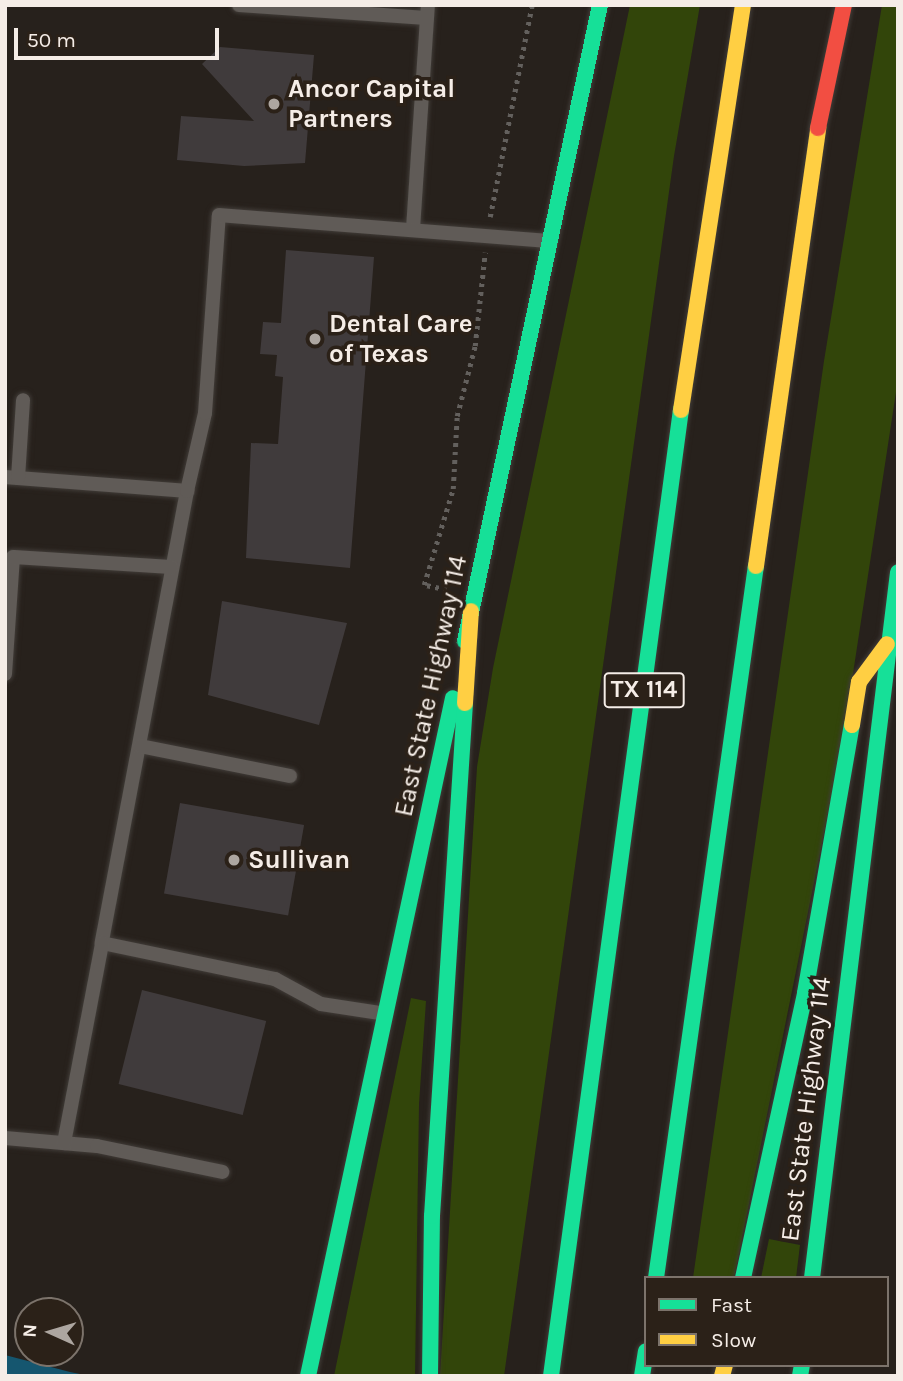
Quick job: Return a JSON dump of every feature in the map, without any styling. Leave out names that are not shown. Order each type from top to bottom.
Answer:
[{"type":"main road","name":"East State Highway 114","points":[[308,1376],[552,241],[600,5]]},
{"type":"main road","name":"TX 114","points":[[551,1376],[699,279],[743,5]]},
{"type":"main road","points":[[656,1276],[817,132],[844,5]]},
{"type":"main road","name":"East State Highway 114","points":[[811,1276],[887,644],[898,572]]},
{"type":"main road","points":[[430,1376],[432,1216],[473,603]]},
{"type":"main road","points":[[743,1276],[805,993],[859,682],[887,644]]},
{"type":"lane","points":[[239,5],[427,12],[413,229]]},
{"type":"lane","points":[[64,1143],[172,568],[205,413],[219,215],[552,241]]},
{"type":"lane","points":[[23,400],[12,477],[187,491]]},
{"type":"lane","points":[[5,674],[13,558],[172,568]]},
{"type":"lane","points":[[140,746],[290,776]]},
{"type":"lane","points":[[102,943],[275,979],[321,1004],[387,1014]]},
{"type":"lane","points":[[5,1138],[64,1143],[222,1172]]},
{"type":"path","points":[[473,603],[424,585],[453,489],[457,416],[475,346],[487,236],[532,5]]},
{"type":"green space","points":[[630,5],[700,5],[674,156],[504,1376],[440,1376],[477,767],[493,668]]},
{"type":"green space","points":[[882,5],[898,5],[898,379],[843,739],[734,1276],[693,1276],[824,361]]},
{"type":"green space","points":[[411,998],[426,1001],[419,1104],[415,1376],[334,1376]]},
{"type":"green space","points":[[769,1239],[800,1245],[796,1276],[761,1276]]},
{"type":"water","points":[[5,1355],[14,1357],[14,1367],[51,1367],[90,1376],[5,1376]]},
{"type":"building","name":"Ancor Capital Partners","points":[[220,47],[314,55],[305,163],[244,166],[177,160],[181,116],[254,121],[202,64]]},
{"type":"building","points":[[286,250],[374,257],[350,568],[246,558],[251,443],[278,444],[283,377],[275,376],[277,355],[260,354],[263,322],[281,323]]},
{"type":"building","points":[[222,601],[347,623],[319,725],[208,695]]},
{"type":"building","name":"Sullivan","points":[[180,803],[304,825],[288,915],[164,894]]},
{"type":"building","points":[[142,990],[266,1021],[243,1115],[119,1084]]},
{"type":"traffic: fast","points":[[465,641],[600,5]]},
{"type":"traffic: fast","points":[[551,1376],[681,410]]},
{"type":"traffic: fast","points":[[656,1276],[756,566]]},
{"type":"traffic: fast","points":[[812,1276],[898,572]]},
{"type":"traffic: fast","points":[[308,1376],[453,698]]},
{"type":"traffic: fast","points":[[430,1376],[432,1216],[465,703]]},
{"type":"traffic: fast","points":[[743,1276],[805,993],[852,725]]},
{"type":"traffic: fast","points":[[642,1376],[644,1364]]},
{"type":"traffic: fast","points":[[800,1376],[802,1367]]},
{"type":"traffic: slow","points":[[681,410],[743,5]]},
{"type":"traffic: slow","points":[[756,566],[818,128]]},
{"type":"traffic: slow","points":[[465,703],[471,611]]},
{"type":"traffic: slow","points":[[852,725],[859,682],[887,644]]},
{"type":"traffic: slow","points":[[722,1376],[724,1367]]},
{"type":"traffic: jam","points":[[818,128],[844,5]]},
{"type":"place","name":"Ancor Capital Partners","points":[[274,104]]},
{"type":"place","name":"Dental Care of Texas","points":[[315,339]]},
{"type":"place","name":"Sullivan","points":[[234,860]]}]
